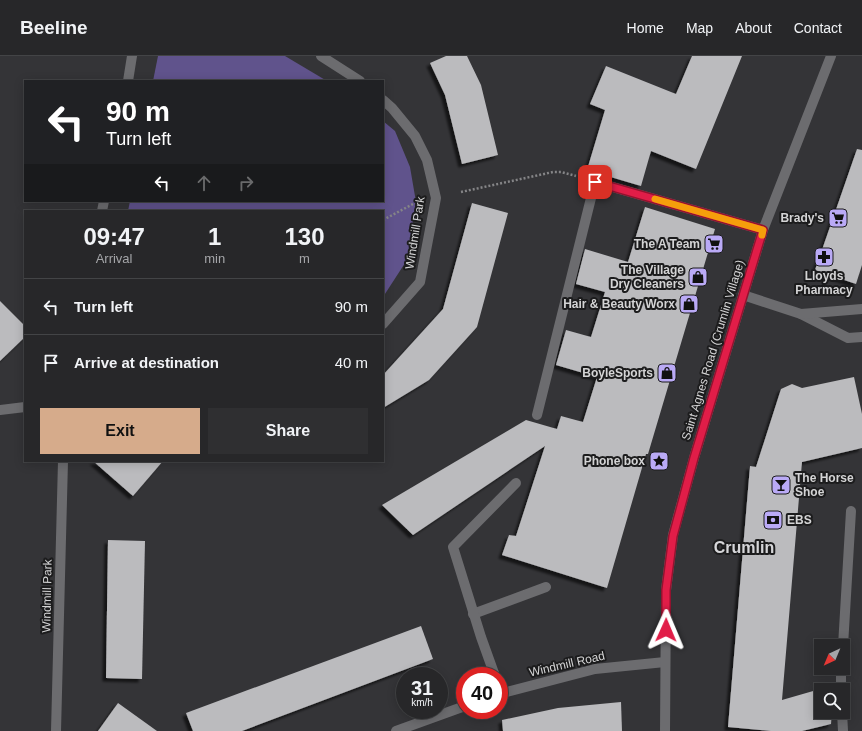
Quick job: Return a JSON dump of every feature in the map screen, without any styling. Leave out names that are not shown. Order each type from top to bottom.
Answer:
[{"type":"street","points":[[128,80],[132,56]]},
{"type":"street","points":[[321,56],[358,80]]},
{"type":"street","name":"Saint Agnes Road (Crumlin Village)","points":[[665,731],[666,590],[673,536],[694,458],[763,230],[831,56]]},
{"type":"street","name":"Windmill Park","points":[[384,101],[392,108],[418,142],[427,160],[436,198],[420,282],[384,323]]},
{"type":"street","points":[[537,415],[595,182],[763,230]]},
{"type":"street","points":[[743,295],[801,314],[848,338],[862,337]]},
{"type":"street","points":[[801,314],[862,308]]},
{"type":"street","points":[[0,410],[24,407]]},
{"type":"street","name":"Windmill Park","points":[[56,731],[62,462]]},
{"type":"street","points":[[492,667],[453,547],[516,482]]},
{"type":"street","points":[[843,639],[851,511]]},
{"type":"street","points":[[474,614],[546,587]]},
{"type":"street","name":"Windmill Road","points":[[508,690],[595,669],[665,662]]},
{"type":"street","points":[[396,731],[411,728],[456,710]]},
{"type":"street","points":[[842,719],[843,731]]},
{"type":"path","points":[[461,192],[553,172],[562,172],[595,182]]},
{"type":"path","points":[[384,219],[416,202]]},
{"type":"shaded area","points":[[158,56],[285,56],[325,80],[153,80]]},
{"type":"shaded area","points":[[384,122],[395,131],[410,167],[416,202],[407,260],[384,295],[384,210],[128,210],[130,202],[384,202]]},
{"type":"building","points":[[446,56],[467,56],[481,85],[498,155],[462,164],[445,95],[430,63]]},
{"type":"building","points":[[692,56],[742,56],[696,169],[651,151],[641,186],[587,170],[605,110],[590,104],[606,66],[676,94]]},
{"type":"building","points":[[857,149],[862,150],[862,265],[856,284],[815,270]]},
{"type":"building","points":[[472,203],[508,213],[477,327],[429,380],[384,407],[384,374],[443,309]]},
{"type":"building","points":[[645,207],[715,229],[648,454],[646,454],[607,588],[502,555],[509,535],[516,536],[545,446],[413,535],[382,505],[526,420],[557,429],[561,416],[583,422],[597,377],[556,365],[566,330],[591,337],[605,292],[576,284],[585,249],[628,262]]},
{"type":"building","points":[[0,301],[24,325],[24,338],[0,361]]},
{"type":"building","points":[[854,377],[862,414],[862,448],[802,462],[782,700],[814,691],[814,719],[831,719],[831,724],[802,731],[771,731],[728,727],[750,466],[756,467],[781,389],[792,384],[802,388]]},
{"type":"building","points":[[94,462],[162,462],[133,496]]},
{"type":"building","points":[[108,540],[145,541],[142,679],[106,678]]},
{"type":"building","points":[[421,626],[433,659],[412,667],[396,667],[396,673],[242,731],[193,731],[186,713]]},
{"type":"building","points":[[621,702],[622,731],[503,731],[502,720],[558,708]]},
{"type":"building","points":[[118,703],[157,731],[98,731]]},
{"type":"slow traffic","points":[[655,199],[763,230],[762,235]]},
{"type":"place","name":"Brady's","points":[[838,218]]},
{"type":"place","name":"The A Team","points":[[714,244]]},
{"type":"place","name":"Lloyds Pharmacy","points":[[824,257]]},
{"type":"place","name":"The Village Dry Cleaners","points":[[698,277]]},
{"type":"place","name":"Hair & Beauty Worx","points":[[689,304]]},
{"type":"place","name":"BoyleSports","points":[[667,373]]},
{"type":"place","name":"Phone box","points":[[659,461]]},
{"type":"place","name":"The Horse Shoe","points":[[781,485]]},
{"type":"place","name":"EBS","points":[[773,520]]},
{"type":"district","name":"Crumlin","points":[[744,547]]},
{"type":"route","points":[[595,182],[763,230],[694,458],[673,536],[666,590],[666,630]]}]
